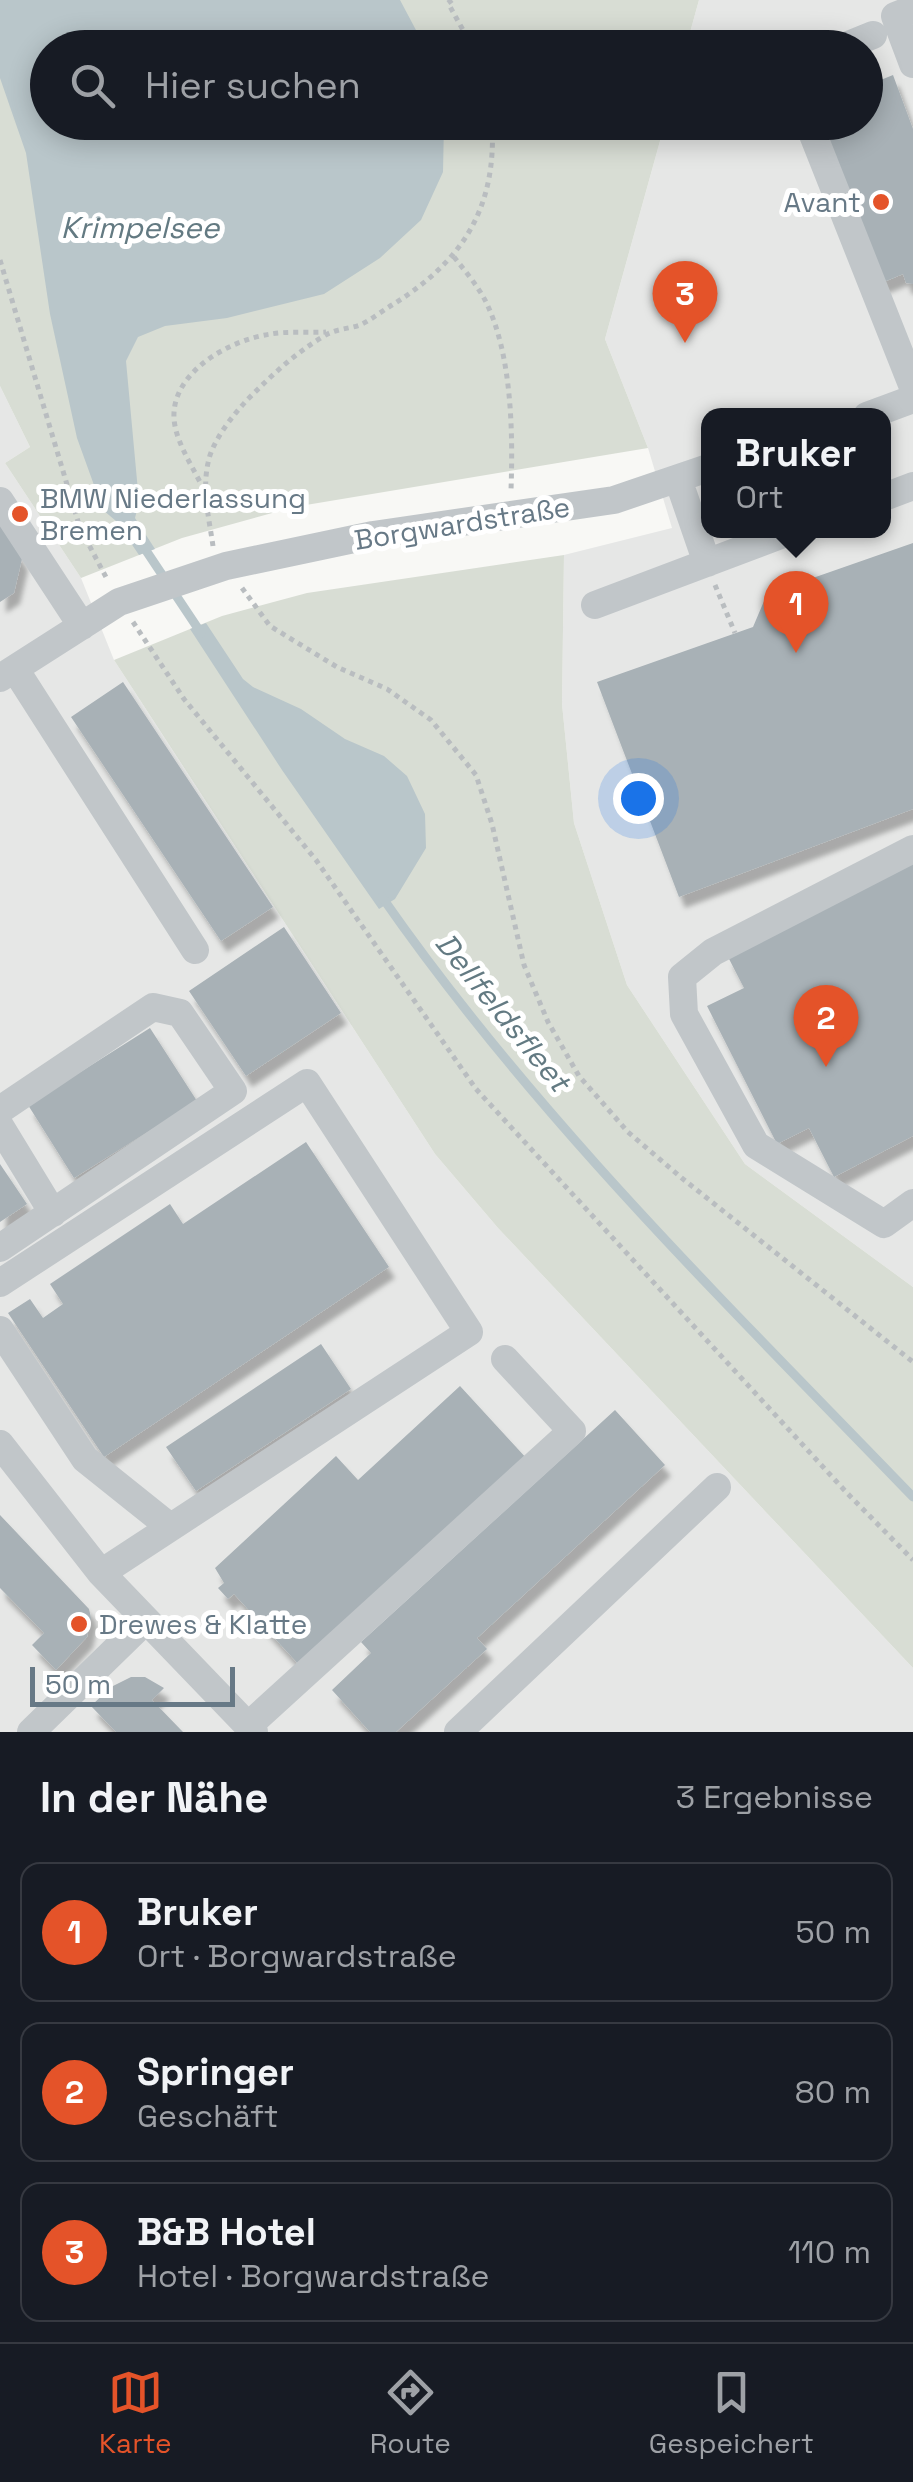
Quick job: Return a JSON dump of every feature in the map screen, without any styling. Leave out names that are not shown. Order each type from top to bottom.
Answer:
[{"type":"street","points":[[913,9],[895,16],[913,64]]},
{"type":"street","points":[[815,140],[913,387]]},
{"type":"street","name":"Borgwardstraße","points":[[7,674],[122,601],[216,569],[373,535],[614,500],[701,471]]},
{"type":"street","points":[[678,479],[707,563]]},
{"type":"street","points":[[0,501],[82,626]]},
{"type":"street","points":[[595,604],[773,538]]},
{"type":"street","points":[[7,674],[194,950]]},
{"type":"street","points":[[913,849],[714,952],[682,977],[684,1014],[756,1145],[884,1224],[913,1203]]},
{"type":"street","points":[[0,1110],[153,1007],[180,1013],[233,1091],[0,1248]]},
{"type":"street","points":[[0,1283],[307,1083],[469,1332],[101,1574]]},
{"type":"street","points":[[0,1126],[54,1213]]},
{"type":"street","points":[[0,1330],[85,1459],[170,1527]]},
{"type":"street","points":[[0,1444],[101,1574],[251,1729],[572,1431],[506,1359]]},
{"type":"street","points":[[458,1732],[717,1487]]},
{"type":"street","points":[[31,1732],[146,1620]]},
{"type":"path","points":[[448,1],[463,30]]},
{"type":"path","points":[[492,140],[491,168],[471,229],[454,256],[416,290],[361,324],[328,332],[269,334],[225,349],[192,373],[174,397],[175,428],[204,491],[216,569],[270,626],[336,667],[387,689],[431,720],[476,775],[492,824],[524,965],[548,1022],[579,1076],[628,1132],[913,1362]]},
{"type":"path","points":[[454,256],[486,303],[502,356],[514,428],[510,514]]},
{"type":"path","points":[[0,260],[80,528],[184,698],[316,860],[476,1089],[913,1560]]},
{"type":"path","points":[[204,491],[208,458],[236,412],[285,362],[328,332]]},
{"type":"path","points":[[707,563],[735,633]]},
{"type":"shaded area","points":[[0,0],[699,0],[691,30],[30,30],[30,140],[660,140],[605,339],[648,448],[294,507],[182,538],[81,578],[5,463],[30,447],[0,386]]},
{"type":"shaded area","points":[[699,0],[913,0],[913,1287],[745,1164],[627,985],[574,823],[562,704],[564,555],[672,528],[648,448],[605,339],[660,140],[883,140],[883,30],[691,30]]},
{"type":"shaded area","points":[[0,386],[30,447],[5,463],[81,578],[114,660],[435,1154],[498,1228],[913,1668],[913,1732],[0,1732]]},
{"type":"shaded area","points":[[564,555],[562,704],[574,823],[627,985],[745,1164],[913,1287],[913,1668],[498,1228],[435,1154],[114,660],[222,616],[307,593]]},
{"type":"water","name":"Krimpelsee","points":[[0,0],[400,0],[416,30],[30,30],[30,140],[444,140],[443,172],[421,220],[380,258],[324,294],[227,318],[165,326],[138,337],[126,361],[139,502],[135,518],[155,549],[139,555],[116,521],[103,510],[77,438],[50,314],[26,153],[0,78]]},
{"type":"water","points":[[206,623],[243,679],[253,687],[301,709],[345,739],[384,756],[407,776],[425,814],[426,848],[395,899],[379,909],[282,770],[190,629]]},
{"type":"building","name":"Avant","points":[[893,75],[913,129],[913,284],[906,283],[903,274],[881,283],[826,140],[883,140],[883,79]]},
{"type":"building","points":[[0,525],[22,559],[14,593],[0,602]]},
{"type":"building","points":[[913,543],[913,809],[679,897],[597,682],[753,627],[767,594]]},
{"type":"building","points":[[123,682],[273,907],[221,941],[71,717]]},
{"type":"building","points":[[913,860],[913,1136],[834,1177],[809,1128],[777,1144],[707,1006],[744,988],[727,955]]},
{"type":"building","points":[[284,927],[341,1013],[246,1076],[189,991]]},
{"type":"building","points":[[150,1028],[197,1101],[74,1178],[28,1105]]},
{"type":"building","points":[[306,1142],[389,1267],[104,1457],[8,1313],[30,1299],[43,1318],[63,1304],[50,1284],[170,1204],[183,1224]]},
{"type":"building","points":[[0,1164],[27,1204],[0,1222]]},
{"type":"building","points":[[321,1344],[351,1389],[196,1491],[166,1447]]},
{"type":"building","points":[[460,1386],[528,1460],[302,1668],[234,1594],[228,1599],[218,1588],[224,1583],[215,1568],[336,1456],[358,1480]]},
{"type":"building","points":[[615,1410],[665,1465],[477,1638],[487,1649],[396,1732],[370,1732],[332,1690],[371,1653],[361,1642]]},
{"type":"building","points":[[0,1515],[89,1609],[87,1637],[56,1670],[32,1645],[44,1633],[0,1588]]},
{"type":"building","points":[[131,1677],[145,1677],[164,1688],[152,1700],[183,1732],[116,1732],[91,1706],[111,1687]]},
{"type":"waterway","name":"Dellfeldsfleet","points":[[143,546],[201,633]]},
{"type":"waterway","name":"Dellfeldsfleet","points":[[382,897],[441,978],[568,1133],[704,1281],[913,1497]]},
{"type":"place","name":"Avant","points":[[881,202]]},
{"type":"place","name":"B&B Hotel","points":[[685,343]]},
{"type":"place","name":"BMW Niederlassung Bremen","points":[[20,514]]},
{"type":"place","name":"Bruker","points":[[796,653]]},
{"type":"place","name":"Springer","points":[[826,1067]]},
{"type":"place","name":"Drewes & Klatte","points":[[79,1624]]}]
